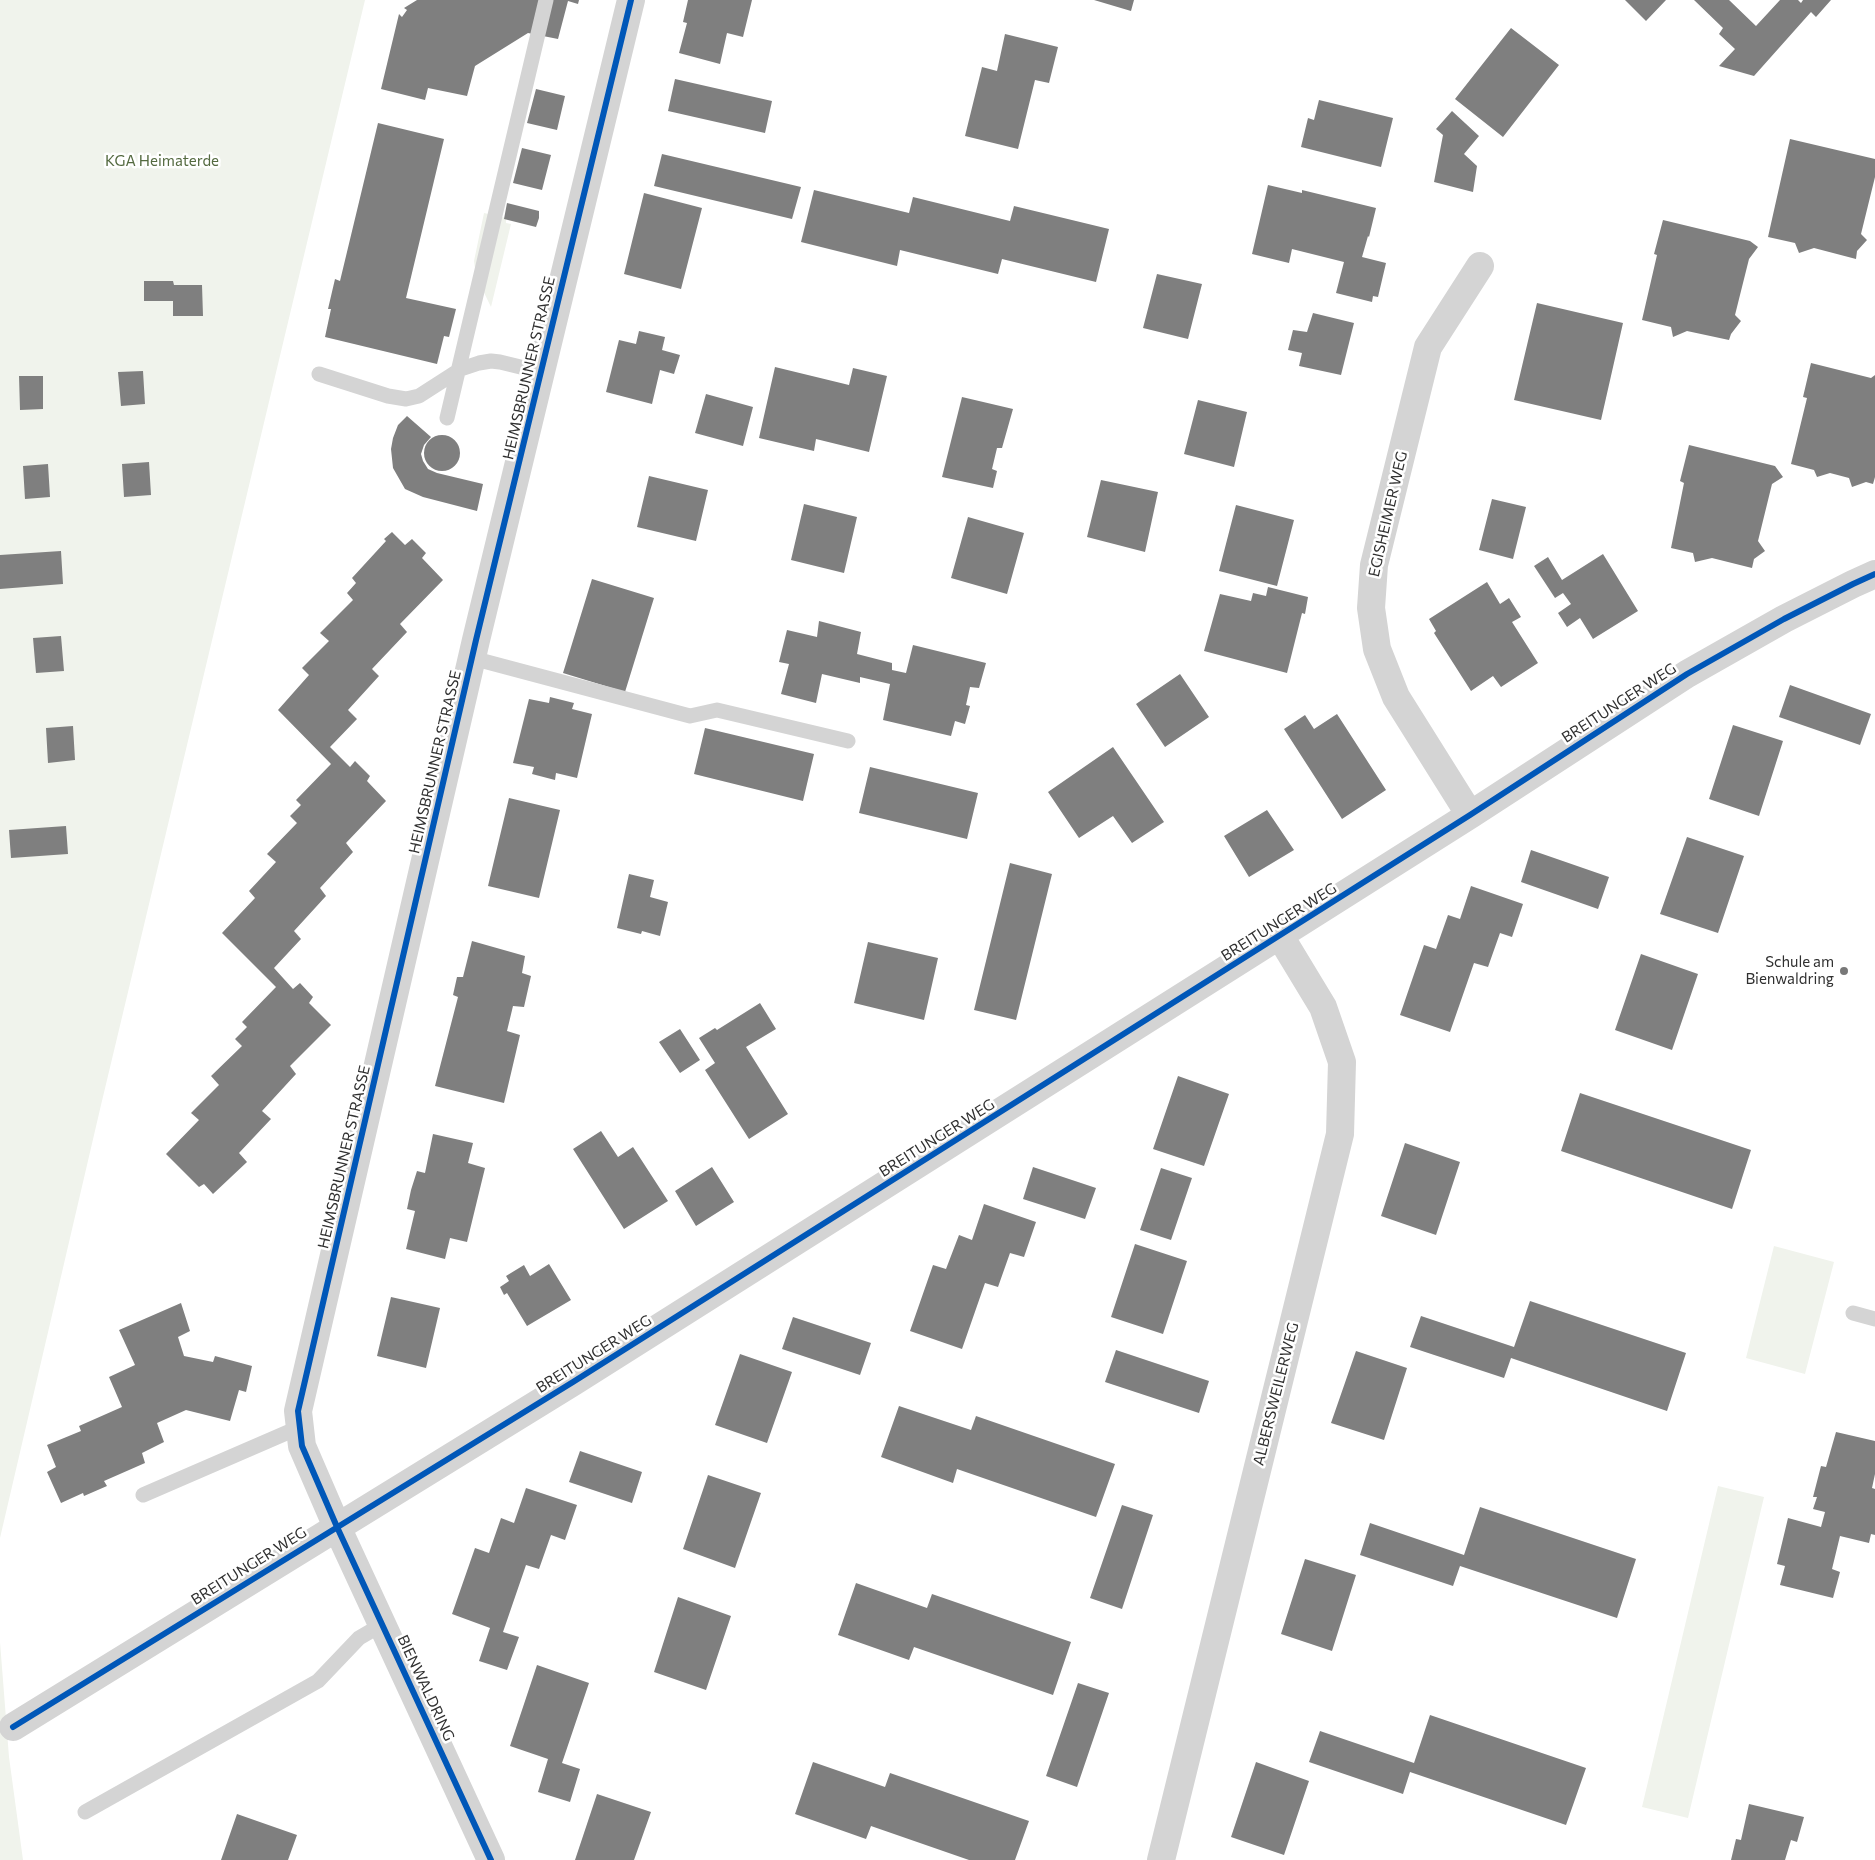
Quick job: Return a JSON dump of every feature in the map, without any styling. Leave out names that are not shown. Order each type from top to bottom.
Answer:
[{"type":"street","name":"HEIMSBRUNNER STRASSE","points":[[337,1527],[302,1446],[298,1411],[472,658],[631,0]]},
{"type":"street","name":"EGISHEIMER WEG","points":[[1470,815],[1396,697],[1377,649],[1371,608],[1374,565],[1428,347],[1480,266]]},
{"type":"street","name":"BREITUNGER WEG","points":[[6,1730],[573,1382],[1280,936],[1687,674],[1784,619],[1875,574]]},
{"type":"street","name":"ALBERSWEILERWEG","points":[[1160,1860],[1340,1134],[1342,1062],[1323,1007],[1280,936]]},
{"type":"street","name":"BIENWALDRING","points":[[337,1527],[491,1860]]},
{"type":"lane","points":[[447,418],[546,0]]},
{"type":"lane","points":[[319,374],[388,396],[406,399],[419,396],[461,369],[479,363],[500,362],[541,372]]},
{"type":"lane","points":[[472,658],[690,716],[717,710],[848,740]]},
{"type":"lane","points":[[1853,1313],[1875,1319]]},
{"type":"lane","points":[[143,1495],[300,1427]]},
{"type":"lane","points":[[85,1812],[318,1681],[359,1638],[383,1624]]},
{"type":"green space","name":"KGA Heimaterde","points":[[0,0],[365,0],[101,1105],[0,1538]]},
{"type":"green space","points":[[484,213],[506,218],[506,223],[511,224],[491,307],[476,276],[474,261]]},
{"type":"green space","points":[[1774,1246],[1834,1262],[1805,1374],[1746,1358]]},
{"type":"green space","points":[[1718,1486],[1764,1497],[1688,1818],[1642,1807]]},
{"type":"green space","points":[[0,1642],[9,1757],[23,1860],[0,1860]]},
{"type":"building","points":[[417,0],[579,0],[578,4],[568,1],[558,39],[528,33],[475,66],[467,96],[428,88],[425,100],[381,89],[399,14],[402,17],[407,10],[404,8]]},
{"type":"building","points":[[688,0],[752,0],[743,37],[727,33],[720,64],[679,53],[687,23],[683,22]]},
{"type":"building","points":[[1094,0],[1134,0],[1131,11]]},
{"type":"building","points":[[1625,0],[1666,0],[1646,21]]},
{"type":"building","points":[[1694,0],[1729,0],[1756,26],[1780,0],[1798,0],[1801,3],[1803,0],[1831,0],[1816,17],[1811,12],[1754,76],[1719,66],[1735,49],[1719,34],[1723,28]]},
{"type":"building","points":[[1511,28],[1559,65],[1503,137],[1455,99]]},
{"type":"building","points":[[1005,34],[1058,47],[1049,83],[1035,80],[1018,149],[965,136],[982,67],[997,71]]},
{"type":"building","points":[[675,79],[772,101],[765,133],[668,111]]},
{"type":"building","points":[[536,89],[565,96],[557,130],[527,123]]},
{"type":"building","points":[[1319,100],[1393,118],[1381,167],[1301,147],[1308,118],[1314,120]]},
{"type":"building","points":[[1452,111],[1479,136],[1464,154],[1477,166],[1473,192],[1434,182],[1443,135],[1436,129]]},
{"type":"building","points":[[378,123],[444,139],[406,298],[456,309],[449,337],[444,336],[437,364],[325,337],[331,309],[328,309],[335,279],[340,281]]},
{"type":"building","points":[[1790,139],[1875,159],[1875,177],[1861,234],[1867,240],[1857,251],[1856,259],[1814,248],[1799,253],[1795,243],[1768,237]]},
{"type":"building","points":[[522,148],[551,155],[542,190],[513,183]]},
{"type":"building","points":[[662,154],[801,187],[792,219],[654,186]]},
{"type":"building","points":[[1268,185],[1302,193],[1302,190],[1376,208],[1362,257],[1386,263],[1378,297],[1373,296],[1372,302],[1336,293],[1344,262],[1292,249],[1289,263],[1252,254]]},
{"type":"building","points":[[814,190],[909,213],[913,197],[1010,221],[1014,206],[1109,229],[1096,282],[1002,259],[998,274],[900,250],[897,266],[801,242]]},
{"type":"building","points":[[644,193],[702,208],[681,289],[624,274]]},
{"type":"building","points":[[507,203],[539,211],[536,227],[504,219]]},
{"type":"building","points":[[1663,220],[1750,241],[1758,247],[1749,259],[1735,315],[1741,321],[1731,334],[1729,340],[1687,331],[1673,337],[1671,327],[1642,320],[1657,255],[1654,254]]},
{"type":"building","points":[[1157,274],[1202,284],[1188,339],[1143,328]]},
{"type":"building","points":[[144,281],[173,281],[174,285],[202,285],[203,316],[173,316],[173,301],[144,301]]},
{"type":"building","points":[[1537,303],[1623,323],[1601,420],[1514,400]]},
{"type":"building","points":[[1313,313],[1354,323],[1341,375],[1299,366],[1302,353],[1288,350],[1293,330],[1307,332]]},
{"type":"building","points":[[639,331],[665,337],[662,350],[680,355],[674,374],[660,370],[652,404],[606,392],[619,340],[636,344]]},
{"type":"building","points":[[1811,363],[1871,378],[1875,375],[1875,477],[1873,484],[1866,482],[1852,487],[1849,478],[1830,473],[1817,477],[1814,470],[1791,464],[1807,398],[1803,397]]},
{"type":"building","points":[[775,367],[849,385],[853,368],[887,376],[869,452],[816,439],[814,451],[759,438]]},
{"type":"building","points":[[143,371],[145,404],[121,406],[118,372]]},
{"type":"building","points":[[19,376],[43,376],[43,409],[20,410]]},
{"type":"building","points":[[706,394],[753,407],[743,446],[695,433]]},
{"type":"building","points":[[962,397],[1013,409],[1002,448],[997,448],[992,469],[997,471],[993,488],[942,477]]},
{"type":"building","points":[[1198,400],[1247,412],[1234,467],[1184,454]]},
{"type":"building","points":[[407,416],[431,437],[424,445],[421,454],[428,469],[483,484],[477,511],[423,497],[405,489],[393,468],[391,449],[398,425]]},
{"type":"building","points":[[442,435],[449,436],[455,440],[459,446],[459,460],[455,466],[449,470],[442,471],[435,470],[429,466],[425,460],[424,453],[425,446],[429,440],[435,436]]},
{"type":"building","points":[[1689,445],[1775,466],[1783,477],[1772,484],[1758,541],[1765,551],[1754,559],[1752,568],[1712,558],[1695,562],[1693,553],[1671,548],[1684,483],[1680,481]]},
{"type":"building","points":[[149,462],[151,495],[124,497],[122,464]]},
{"type":"building","points":[[48,464],[50,497],[25,499],[23,466]]},
{"type":"building","points":[[649,476],[708,490],[696,541],[637,527]]},
{"type":"building","points":[[1101,480],[1158,492],[1145,552],[1087,537]]},
{"type":"building","points":[[1492,499],[1526,507],[1513,559],[1479,550]]},
{"type":"building","points":[[804,504],[857,517],[844,573],[791,560]]},
{"type":"building","points":[[1236,505],[1294,520],[1277,586],[1219,571]]},
{"type":"building","points":[[968,517],[1024,533],[1007,594],[951,578]]},
{"type":"building","points":[[392,532],[405,545],[412,539],[426,553],[422,558],[443,580],[400,624],[407,632],[372,669],[379,676],[348,710],[357,719],[330,747],[350,767],[355,761],[370,776],[367,781],[386,801],[346,843],[353,852],[320,888],[326,896],[294,931],[301,939],[274,968],[293,989],[300,983],[313,997],[309,1003],[331,1025],[290,1066],[296,1074],[262,1111],[271,1119],[239,1153],[247,1162],[213,1194],[204,1184],[199,1187],[166,1154],[199,1120],[191,1113],[219,1085],[211,1076],[242,1046],[235,1039],[247,1027],[242,1022],[276,987],[222,933],[255,898],[249,891],[276,862],[267,854],[297,823],[290,816],[301,805],[296,800],[331,764],[278,710],[309,675],[302,668],[329,641],[320,633],[353,600],[347,593],[356,583],[352,578]]},
{"type":"building","points":[[61,551],[63,584],[0,589],[0,555]]},
{"type":"building","points":[[1603,554],[1638,611],[1593,639],[1580,618],[1567,627],[1558,613],[1571,604],[1563,593],[1555,598],[1534,566],[1548,557],[1562,580]]},
{"type":"building","points":[[592,579],[654,598],[625,692],[563,673]]},
{"type":"building","points":[[1487,582],[1500,604],[1509,598],[1521,617],[1512,622],[1538,663],[1501,687],[1493,676],[1471,691],[1434,633],[1436,631],[1429,619]]},
{"type":"building","points":[[1268,587],[1308,597],[1305,614],[1302,613],[1287,673],[1204,651],[1220,594],[1251,601],[1253,593],[1266,596]]},
{"type":"building","points":[[819,621],[861,632],[857,654],[892,663],[892,670],[906,673],[913,645],[986,663],[979,688],[970,687],[966,705],[970,706],[965,724],[955,721],[951,736],[883,720],[890,684],[860,677],[860,683],[822,674],[816,703],[781,694],[789,664],[779,662],[787,630],[817,637]]},
{"type":"building","points":[[61,636],[64,671],[36,673],[33,638]]},
{"type":"building","points":[[1180,674],[1209,717],[1165,747],[1136,704]]},
{"type":"building","points":[[1790,685],[1871,714],[1860,745],[1779,717]]},
{"type":"building","points":[[550,697],[574,703],[572,709],[592,714],[577,778],[556,773],[555,780],[532,774],[534,767],[513,763],[529,699],[549,703]]},
{"type":"building","points":[[1337,714],[1386,790],[1342,819],[1284,729],[1305,715],[1314,729]]},
{"type":"building","points":[[1733,725],[1783,741],[1759,816],[1709,799]]},
{"type":"building","points":[[73,726],[75,760],[48,763],[46,728]]},
{"type":"building","points":[[705,728],[814,754],[803,801],[694,774]]},
{"type":"building","points":[[1113,747],[1164,822],[1132,843],[1113,816],[1079,838],[1048,792]]},
{"type":"building","points":[[870,767],[978,793],[967,839],[859,813]]},
{"type":"building","points":[[509,798],[560,810],[539,898],[488,886]]},
{"type":"building","points":[[1267,810],[1294,850],[1249,877],[1224,836]]},
{"type":"building","points":[[66,826],[68,854],[11,858],[9,830]]},
{"type":"building","points":[[1687,837],[1744,856],[1718,933],[1660,914]]},
{"type":"building","points":[[1531,850],[1609,877],[1598,909],[1521,882]]},
{"type":"building","points":[[1010,863],[1052,874],[1016,1020],[974,1010]]},
{"type":"building","points":[[629,874],[654,880],[650,897],[668,902],[660,936],[642,931],[641,934],[617,928]]},
{"type":"building","points":[[1471,886],[1523,904],[1512,937],[1500,933],[1488,967],[1474,963],[1450,1032],[1400,1015],[1424,945],[1436,949],[1448,915],[1460,919]]},
{"type":"building","points":[[472,941],[525,956],[522,973],[531,976],[524,1007],[513,1006],[507,1031],[520,1035],[504,1103],[435,1086],[458,997],[453,995],[457,977],[463,977]]},
{"type":"building","points":[[868,942],[938,958],[924,1020],[854,1003]]},
{"type":"building","points":[[1641,954],[1698,974],[1672,1050],[1615,1030]]},
{"type":"building","points":[[760,1003],[776,1029],[746,1047],[788,1114],[749,1139],[705,1070],[715,1063],[699,1038],[715,1028],[717,1030]]},
{"type":"building","points":[[680,1029],[700,1060],[680,1073],[659,1042]]},
{"type":"building","points":[[1178,1076],[1229,1094],[1204,1166],[1153,1149]]},
{"type":"building","points":[[1580,1093],[1751,1150],[1732,1209],[1561,1151]]},
{"type":"building","points":[[601,1131],[618,1157],[633,1147],[668,1201],[624,1229],[573,1149]]},
{"type":"building","points":[[433,1134],[473,1143],[468,1163],[485,1168],[467,1242],[450,1238],[445,1259],[406,1249],[415,1211],[407,1209],[411,1190],[417,1171],[425,1173]]},
{"type":"building","points":[[1405,1143],[1460,1162],[1436,1235],[1381,1216]]},
{"type":"building","points":[[712,1167],[734,1202],[696,1226],[675,1191]]},
{"type":"building","points":[[1033,1167],[1096,1188],[1085,1219],[1023,1199]]},
{"type":"building","points":[[1161,1168],[1192,1178],[1171,1240],[1140,1230]]},
{"type":"building","points":[[984,1204],[1036,1222],[1024,1257],[1010,1253],[998,1287],[985,1283],[962,1349],[910,1331],[933,1265],[946,1269],[959,1235],[972,1240]]},
{"type":"building","points":[[1135,1244],[1187,1261],[1163,1334],[1111,1317]]},
{"type":"building","points":[[549,1264],[571,1300],[527,1326],[507,1293],[504,1295],[500,1287],[509,1281],[506,1276],[524,1265],[530,1276]]},
{"type":"building","points":[[391,1297],[440,1308],[426,1368],[377,1356]]},
{"type":"building","points":[[1530,1301],[1686,1353],[1667,1411],[1511,1358],[1504,1378],[1410,1347],[1421,1316],[1514,1347]]},
{"type":"building","points":[[181,1303],[190,1331],[178,1337],[184,1356],[213,1362],[215,1356],[252,1366],[246,1392],[239,1390],[230,1421],[186,1410],[157,1423],[164,1442],[142,1453],[145,1463],[104,1481],[107,1486],[84,1496],[83,1493],[61,1503],[47,1472],[56,1467],[47,1445],[81,1431],[79,1426],[122,1407],[109,1377],[135,1365],[119,1330]]},
{"type":"building","points":[[793,1317],[871,1343],[860,1375],[782,1349]]},
{"type":"building","points":[[1116,1350],[1209,1381],[1199,1413],[1105,1382]]},
{"type":"building","points":[[1356,1351],[1407,1368],[1384,1440],[1331,1423]]},
{"type":"building","points":[[740,1354],[792,1372],[767,1443],[715,1425]]},
{"type":"building","points":[[899,1406],[971,1430],[976,1416],[1115,1464],[1096,1517],[957,1469],[953,1483],[881,1457]]},
{"type":"building","points":[[1836,1432],[1875,1441],[1875,1474],[1872,1488],[1875,1489],[1875,1535],[1871,1534],[1869,1543],[1840,1536],[1832,1569],[1840,1572],[1833,1598],[1780,1585],[1785,1566],[1777,1564],[1788,1518],[1821,1527],[1825,1512],[1813,1509],[1817,1497],[1813,1497],[1821,1466],[1826,1467]]},
{"type":"building","points":[[580,1451],[642,1472],[632,1503],[569,1482]]},
{"type":"building","points":[[708,1475],[761,1493],[735,1568],[683,1549]]},
{"type":"building","points":[[526,1488],[577,1505],[565,1540],[551,1535],[539,1569],[526,1565],[503,1632],[519,1637],[507,1670],[479,1661],[490,1628],[452,1614],[475,1548],[489,1553],[501,1518],[514,1523]]},
{"type":"building","points":[[1122,1505],[1153,1515],[1122,1609],[1090,1598]]},
{"type":"building","points":[[1480,1507],[1636,1559],[1617,1618],[1460,1566],[1453,1586],[1360,1555],[1370,1523],[1464,1555]]},
{"type":"building","points":[[1305,1559],[1356,1575],[1332,1651],[1281,1634]]},
{"type":"building","points":[[856,1583],[927,1608],[932,1594],[1071,1642],[1053,1695],[914,1647],[909,1660],[838,1635]]},
{"type":"building","points":[[678,1597],[731,1616],[706,1690],[654,1672]]},
{"type":"building","points":[[537,1665],[589,1683],[562,1763],[580,1769],[570,1802],[538,1792],[548,1759],[510,1746]]},
{"type":"building","points":[[1078,1683],[1109,1693],[1077,1787],[1046,1776]]},
{"type":"building","points":[[1430,1715],[1586,1768],[1566,1825],[1410,1772],[1403,1794],[1309,1762],[1320,1731],[1414,1763]]},
{"type":"building","points":[[813,1762],[885,1787],[890,1773],[1029,1821],[1015,1860],[969,1860],[871,1826],[866,1839],[795,1814]]},
{"type":"building","points":[[1256,1762],[1309,1781],[1284,1855],[1231,1837]]},
{"type":"building","points":[[597,1794],[651,1812],[634,1860],[575,1860]]},
{"type":"building","points":[[1749,1804],[1804,1817],[1797,1842],[1791,1840],[1785,1860],[1731,1860],[1736,1839],[1741,1840]]},
{"type":"building","points":[[237,1814],[297,1835],[288,1860],[221,1860]]},
{"type":"cycle path","points":[[491,1860],[337,1527],[302,1446],[298,1411],[476,640],[631,0]]},
{"type":"cycle path","points":[[13,1727],[573,1382],[1470,815],[1687,674],[1784,619],[1875,574]]},
{"type":"place","name":"Schule am Bienwaldring","points":[[1844,971]]}]
